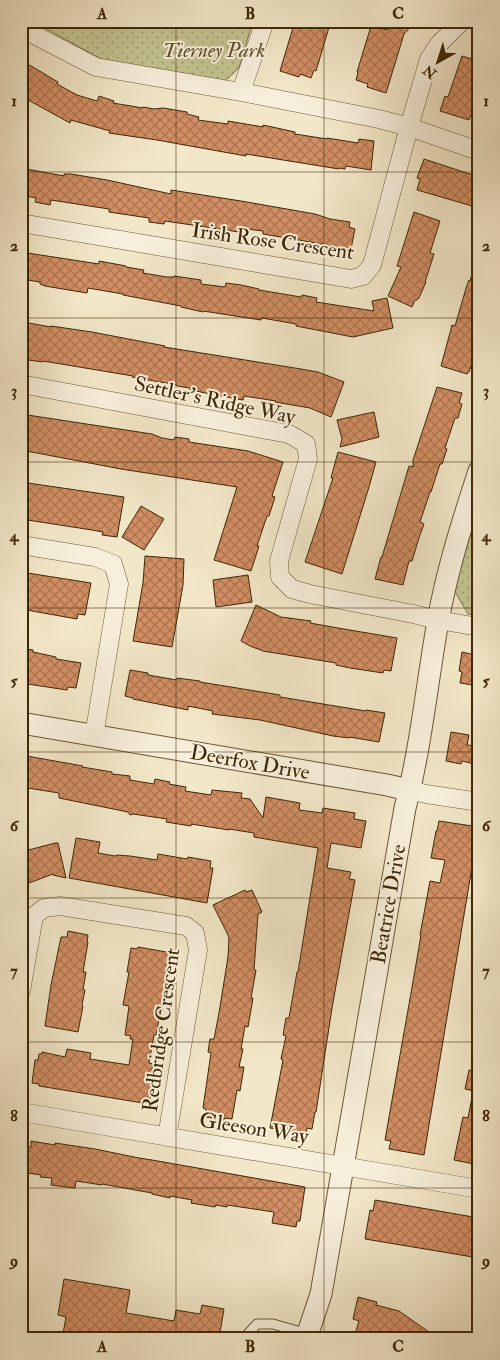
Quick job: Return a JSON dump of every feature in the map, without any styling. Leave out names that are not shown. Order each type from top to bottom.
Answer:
[{"type":"street","points":[[241,92],[264,21]]},
{"type":"street","name":"Irish Rose Crescent","points":[[21,224],[352,279],[363,276],[372,265],[429,59],[439,44],[462,21]]},
{"type":"street","points":[[21,28],[96,67],[241,92],[379,119],[409,127],[479,151]]},
{"type":"street","name":"Settler's Ridge Way","points":[[21,384],[289,434],[306,444],[308,459],[279,561],[280,577],[292,589],[310,594],[438,620]]},
{"type":"street","name":"Beatrice Drive","points":[[307,1337],[321,1294],[405,808],[415,766],[438,620],[453,555],[479,471]]},
{"type":"street","points":[[21,544],[95,557],[113,564],[119,584],[94,736]]},
{"type":"street","points":[[438,620],[479,627]]},
{"type":"street","name":"Deerfox Drive","points":[[21,723],[479,802]]},
{"type":"street","name":"Redbridge Crescent","points":[[21,991],[34,916],[44,908],[60,906],[186,926],[195,933],[198,950],[167,1137]]},
{"type":"street","name":"Gleeson Way","points":[[21,1112],[479,1190]]},
{"type":"lane","points":[[243,1339],[257,1324],[273,1324],[307,1337]]},
{"type":"green space","name":"Tierney Park","points":[[32,21],[253,21],[239,68],[225,81],[101,59]]},
{"type":"green space","points":[[479,506],[479,616],[468,614],[454,590]]},
{"type":"building","points":[[295,21],[329,21],[328,24],[330,24],[316,71],[314,70],[311,78],[300,74],[299,77],[280,71]]},
{"type":"building","points":[[390,21],[416,21],[404,34],[386,93],[367,87],[368,84],[356,80],[371,26],[387,30]]},
{"type":"building","points":[[462,56],[479,61],[479,92],[469,120],[440,111],[445,96],[448,97]]},
{"type":"building","points":[[21,60],[77,95],[97,101],[99,96],[114,101],[113,103],[187,112],[187,114],[199,117],[198,120],[228,124],[228,121],[263,127],[263,125],[295,132],[295,134],[358,143],[359,139],[374,141],[371,170],[346,166],[345,169],[339,169],[246,154],[246,156],[109,133],[110,131],[71,120],[70,123],[21,96]]},
{"type":"building","points":[[424,159],[479,177],[479,208],[417,190],[420,179],[417,178]]},
{"type":"building","points":[[21,168],[64,176],[64,174],[71,174],[107,180],[171,194],[171,190],[241,201],[350,222],[349,227],[355,229],[350,254],[328,250],[328,245],[263,234],[263,231],[239,228],[239,232],[165,221],[164,224],[149,222],[149,218],[109,212],[109,209],[51,200],[50,205],[35,202],[36,198],[21,195]]},
{"type":"building","points":[[414,212],[440,221],[430,253],[434,254],[426,282],[419,298],[415,300],[412,307],[388,296],[401,267],[397,266]]},
{"type":"building","points":[[21,252],[99,264],[99,261],[144,270],[143,273],[201,280],[201,284],[225,287],[226,283],[241,285],[259,290],[317,298],[316,302],[374,311],[372,301],[387,298],[393,328],[353,337],[262,318],[261,320],[203,312],[88,288],[87,293],[45,286],[40,284],[40,282],[21,279]]},
{"type":"building","points":[[476,260],[479,261],[479,343],[467,374],[441,366],[452,325],[455,326]]},
{"type":"building","points":[[23,322],[92,332],[164,347],[318,372],[344,382],[331,417],[310,408],[276,401],[244,396],[243,400],[190,390],[190,388],[133,376],[21,359]]},
{"type":"building","points":[[437,387],[462,393],[459,403],[462,404],[458,418],[455,418],[442,464],[440,464],[420,522],[424,524],[412,561],[409,561],[403,585],[375,579],[409,466],[413,467],[413,460]]},
{"type":"building","points":[[374,412],[379,437],[340,447],[342,439],[337,420]]},
{"type":"building","points":[[21,414],[152,434],[174,440],[175,437],[189,439],[189,442],[248,451],[283,462],[272,496],[275,497],[257,546],[259,546],[251,571],[214,560],[237,487],[121,469],[21,450]]},
{"type":"building","points":[[338,452],[376,462],[342,574],[305,562],[333,478],[331,478]]},
{"type":"building","points":[[21,482],[124,497],[117,537],[102,535],[103,532],[21,519]]},
{"type":"building","points":[[141,506],[164,519],[144,550],[122,537]]},
{"type":"building","points":[[145,556],[184,559],[183,585],[172,647],[133,641],[143,583]]},
{"type":"building","points":[[21,572],[91,583],[85,615],[78,614],[77,619],[21,609]]},
{"type":"building","points":[[248,575],[252,602],[216,607],[213,580]]},
{"type":"building","points":[[256,605],[281,617],[397,638],[391,671],[384,670],[383,673],[350,668],[336,665],[336,663],[263,651],[250,646],[241,641]]},
{"type":"building","points":[[21,648],[56,657],[56,659],[81,663],[76,688],[68,687],[67,690],[21,683]]},
{"type":"building","points":[[462,652],[479,656],[479,686],[460,683],[462,672],[459,671]]},
{"type":"building","points":[[130,670],[177,680],[177,678],[200,681],[280,695],[280,697],[385,713],[379,742],[333,736],[260,720],[212,714],[213,711],[188,706],[188,710],[133,699],[125,696]]},
{"type":"building","points":[[451,732],[469,735],[467,745],[479,748],[479,765],[462,761],[461,764],[446,761]]},
{"type":"building","points":[[21,755],[130,776],[130,780],[154,784],[155,779],[170,782],[169,784],[186,787],[185,791],[211,795],[212,790],[242,793],[241,798],[250,799],[263,818],[266,797],[300,803],[299,810],[322,813],[323,808],[355,813],[354,819],[366,821],[361,848],[331,843],[327,868],[351,872],[349,879],[355,880],[316,1112],[312,1129],[307,1128],[306,1134],[270,1128],[283,1060],[281,1059],[286,1036],[283,1035],[286,1018],[289,1018],[298,972],[318,848],[254,837],[254,833],[191,824],[191,826],[166,822],[167,819],[130,815],[128,812],[59,798],[59,793],[21,787]]},
{"type":"building","points":[[439,821],[479,827],[479,868],[472,867],[424,1155],[389,1149],[391,1141],[385,1140],[430,881],[440,883],[445,860],[431,858]]},
{"type":"building","points":[[76,838],[100,842],[98,853],[115,856],[157,860],[158,854],[211,861],[210,868],[213,868],[207,903],[69,878]]},
{"type":"building","points":[[58,843],[66,878],[53,874],[21,886],[21,852]]},
{"type":"building","points":[[245,890],[246,892],[252,890],[262,912],[258,914],[254,970],[256,970],[251,998],[253,998],[248,1027],[245,1026],[241,1049],[243,1049],[239,1067],[244,1067],[240,1091],[237,1090],[232,1119],[224,1118],[224,1120],[206,1117],[206,1109],[203,1108],[211,1053],[208,1052],[210,1039],[214,1039],[219,1013],[228,957],[229,937],[213,905]]},
{"type":"building","points":[[68,931],[88,935],[83,972],[86,972],[83,990],[85,990],[78,1032],[45,1026],[61,937],[67,937]]},
{"type":"building","points":[[138,947],[172,953],[149,1063],[153,1064],[152,1070],[155,1071],[149,1104],[39,1086],[39,1084],[32,1083],[35,1060],[38,1060],[39,1054],[42,1054],[42,1052],[65,1057],[67,1049],[91,1053],[90,1059],[129,1065],[133,1039],[130,1039],[131,1036],[125,1035],[129,1006],[123,1005],[131,948],[137,949]]},
{"type":"building","points":[[469,1070],[479,1072],[479,1092],[465,1089]]},
{"type":"building","points":[[473,1092],[479,1093],[479,1165],[454,1160],[463,1117],[468,1118]]},
{"type":"building","points":[[31,1141],[95,1149],[305,1187],[300,1221],[297,1221],[296,1227],[272,1223],[274,1212],[227,1205],[227,1207],[216,1205],[215,1207],[191,1203],[192,1200],[170,1196],[170,1198],[102,1184],[76,1181],[75,1188],[51,1185],[52,1178],[21,1172],[21,1146],[31,1147]]},
{"type":"building","points":[[375,1200],[479,1218],[479,1258],[365,1239],[370,1210],[373,1211]]},
{"type":"building","points":[[64,1279],[130,1290],[126,1313],[174,1321],[176,1310],[200,1314],[202,1305],[224,1309],[219,1339],[62,1339],[66,1317],[58,1315]]},
{"type":"building","points":[[358,1297],[377,1302],[376,1305],[399,1311],[439,1339],[375,1339],[355,1334],[359,1321],[353,1319]]}]
